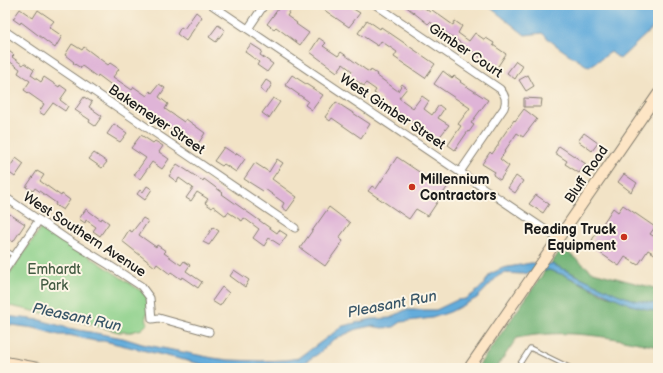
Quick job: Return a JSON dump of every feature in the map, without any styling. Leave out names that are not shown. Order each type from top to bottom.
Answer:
[{"type":"main road","name":"Bluff Road","points":[[469,368],[658,94]]},
{"type":"main road","points":[[5,362],[38,368]]},
{"type":"street","name":"West Gimber Street","points":[[212,5],[559,239]]},
{"type":"street","points":[[248,29],[264,5]]},
{"type":"street","name":"Gimber Court","points":[[376,5],[500,89],[505,96],[506,101],[504,108],[460,172]]},
{"type":"street","name":"Bakemeyer Street","points":[[5,31],[295,228]]},
{"type":"street","name":"West Southern Avenue","points":[[5,197],[141,286],[150,298],[152,320],[159,318],[209,332]]},
{"type":"street","points":[[5,270],[39,220]]},
{"type":"lane","points":[[5,250],[14,256]]},
{"type":"lane","points":[[517,368],[530,348],[571,368]]},
{"type":"green space","name":"Emhardt Park","points":[[43,225],[147,295],[150,310],[146,316],[148,323],[142,329],[131,332],[119,332],[67,318],[5,305],[5,280]]},
{"type":"green space","points":[[562,248],[593,272],[658,289],[658,304],[636,301],[622,297],[551,264]]},
{"type":"green space","points":[[549,270],[564,275],[603,294],[658,312],[658,347],[588,335],[535,335],[517,338],[496,368],[477,368],[545,271]]},
{"type":"water","points":[[487,5],[658,5],[658,23],[620,59],[611,52],[589,67],[571,56],[542,33],[525,35]]},
{"type":"water","name":"Pleasant Run","points":[[531,263],[552,264],[617,294],[634,300],[658,304],[658,312],[631,305],[564,275],[549,270],[522,274],[504,273],[498,276],[477,298],[450,312],[432,318],[401,322],[394,327],[382,328],[371,326],[357,329],[335,339],[318,354],[305,362],[295,366],[283,368],[213,367],[104,341],[95,341],[69,335],[59,335],[34,328],[5,324],[5,316],[40,320],[68,328],[123,338],[142,344],[213,358],[261,361],[286,360],[299,358],[343,326],[372,319],[390,318],[405,310],[436,310],[457,300],[466,299],[484,284],[490,274],[503,268]]},
{"type":"building","points":[[281,5],[294,5],[287,16],[309,33],[300,45],[276,27],[274,29],[267,24]]},
{"type":"building","points":[[317,5],[347,5],[360,13],[349,27]]},
{"type":"building","points":[[404,5],[416,5],[421,8],[422,6],[430,12],[432,10],[453,25],[455,21],[462,26],[458,33],[469,41],[475,33],[485,40],[486,38],[494,43],[493,45],[506,54],[496,69],[430,22],[428,24]]},
{"type":"building","points":[[20,9],[33,18],[38,10],[54,21],[49,27],[62,36],[55,48],[21,22],[20,24],[13,19]]},
{"type":"building","points":[[196,12],[202,17],[186,41],[177,34],[181,27],[184,29]]},
{"type":"building","points":[[367,20],[380,29],[381,27],[435,64],[425,78],[394,57],[397,52],[381,41],[378,46],[358,33]]},
{"type":"building","points":[[218,25],[225,30],[216,42],[209,37]]},
{"type":"building","points":[[319,38],[326,43],[323,46],[338,56],[341,52],[366,70],[370,72],[371,70],[398,91],[402,84],[407,88],[399,98],[413,108],[422,96],[429,101],[424,109],[432,115],[439,105],[444,109],[438,118],[449,125],[438,139],[381,101],[382,99],[374,93],[376,90],[366,83],[364,86],[355,80],[353,82],[347,78],[352,71],[343,64],[337,72],[310,52]]},
{"type":"building","points":[[72,44],[82,50],[84,47],[108,65],[110,63],[119,69],[113,77],[132,90],[134,87],[147,96],[150,91],[152,93],[159,84],[165,88],[159,97],[168,104],[165,109],[184,122],[186,119],[205,133],[198,144],[186,135],[184,137],[161,123],[162,121],[148,111],[147,113],[133,104],[113,89],[114,87],[98,75],[97,77],[82,66],[81,68],[73,63],[74,62],[65,55]]},
{"type":"building","points":[[251,44],[262,51],[260,55],[273,64],[267,72],[257,65],[259,62],[245,52]]},
{"type":"building","points":[[5,48],[14,55],[12,57],[23,65],[24,63],[34,70],[31,75],[41,82],[44,77],[59,87],[60,85],[67,90],[60,100],[68,106],[65,111],[53,103],[44,115],[39,112],[44,104],[24,90],[30,81],[18,73],[20,69],[9,61],[5,67]]},
{"type":"building","points":[[516,61],[523,66],[515,79],[507,73]]},
{"type":"building","points":[[443,71],[452,78],[454,76],[461,81],[460,82],[488,100],[471,123],[474,125],[455,150],[448,145],[461,126],[458,124],[470,108],[434,84]]},
{"type":"building","points":[[292,75],[323,95],[312,110],[305,105],[308,101],[285,85]]},
{"type":"building","points":[[528,75],[534,86],[526,91],[519,80]]},
{"type":"building","points":[[266,80],[272,84],[266,94],[260,89]]},
{"type":"building","points":[[84,97],[92,102],[89,107],[102,116],[95,126],[89,122],[90,120],[75,110]]},
{"type":"building","points":[[273,98],[280,102],[269,118],[262,113]]},
{"type":"building","points":[[524,98],[542,99],[541,107],[524,107]]},
{"type":"building","points":[[336,102],[370,124],[361,138],[332,118],[330,121],[325,117]]},
{"type":"building","points":[[524,109],[537,119],[523,137],[517,133],[504,152],[500,159],[509,166],[500,180],[493,175],[495,172],[482,164],[490,152],[492,154],[514,120],[515,121]]},
{"type":"building","points":[[114,124],[127,133],[120,142],[107,134]]},
{"type":"building","points":[[584,133],[598,143],[592,151],[578,141]]},
{"type":"building","points":[[141,135],[153,143],[155,141],[163,146],[159,152],[169,159],[162,169],[152,162],[140,179],[134,175],[146,158],[131,148]]},
{"type":"building","points":[[559,146],[586,164],[579,173],[565,164],[567,161],[555,153]]},
{"type":"building","points":[[224,147],[236,155],[237,153],[245,159],[236,172],[224,164],[222,166],[214,161]]},
{"type":"building","points":[[94,153],[107,162],[102,168],[89,159]]},
{"type":"building","name":"Millennium Contractors","points":[[397,157],[431,180],[433,176],[448,186],[428,216],[416,209],[409,219],[368,191],[372,186],[376,189]]},
{"type":"building","points":[[16,158],[24,164],[15,177],[7,171]]},
{"type":"building","points":[[277,159],[283,163],[272,179],[297,197],[287,211],[282,207],[284,203],[265,189],[263,191],[244,179],[255,163],[269,172]]},
{"type":"building","points":[[177,164],[203,181],[204,179],[223,193],[222,194],[277,233],[279,230],[287,235],[280,245],[269,238],[264,246],[253,238],[259,229],[244,218],[242,221],[228,212],[226,216],[213,206],[212,208],[205,203],[208,199],[197,192],[191,201],[186,198],[193,188],[179,178],[177,182],[169,176]]},
{"type":"building","points":[[37,171],[44,175],[40,181],[61,196],[62,194],[70,200],[63,210],[35,188],[33,191],[26,187]]},
{"type":"building","points":[[624,174],[637,183],[631,192],[618,182]]},
{"type":"building","points":[[516,176],[523,181],[515,193],[508,188]]},
{"type":"building","points":[[147,186],[152,189],[145,200],[137,194],[140,190],[143,192]]},
{"type":"building","points":[[536,195],[549,204],[543,213],[529,204]]},
{"type":"building","name":"Reading Truck Equipment","points":[[623,205],[655,227],[650,234],[658,239],[658,256],[648,250],[638,265],[625,257],[619,266],[593,248],[597,243],[592,240],[613,208],[618,212]]},
{"type":"building","points":[[329,207],[350,223],[339,238],[343,241],[325,266],[300,248]]},
{"type":"building","points":[[86,209],[101,220],[102,218],[109,223],[100,236],[93,231],[96,227],[86,220],[85,223],[79,219]]},
{"type":"building","points":[[5,211],[25,224],[13,242],[5,237]]},
{"type":"building","points":[[143,218],[148,221],[139,235],[156,247],[157,245],[166,251],[164,253],[181,265],[184,261],[190,265],[186,271],[202,282],[198,288],[182,277],[181,279],[171,272],[170,274],[157,264],[155,267],[122,241],[129,230],[132,232]]},
{"type":"building","points":[[213,227],[219,231],[209,245],[203,242]]},
{"type":"building","points":[[234,270],[249,280],[245,287],[230,276]]},
{"type":"building","points":[[222,287],[229,293],[220,306],[212,301]]},
{"type":"place","name":"Millennium Contractors","points":[[412,187]]},
{"type":"place","name":"Reading Truck Equipment","points":[[624,237]]}]
